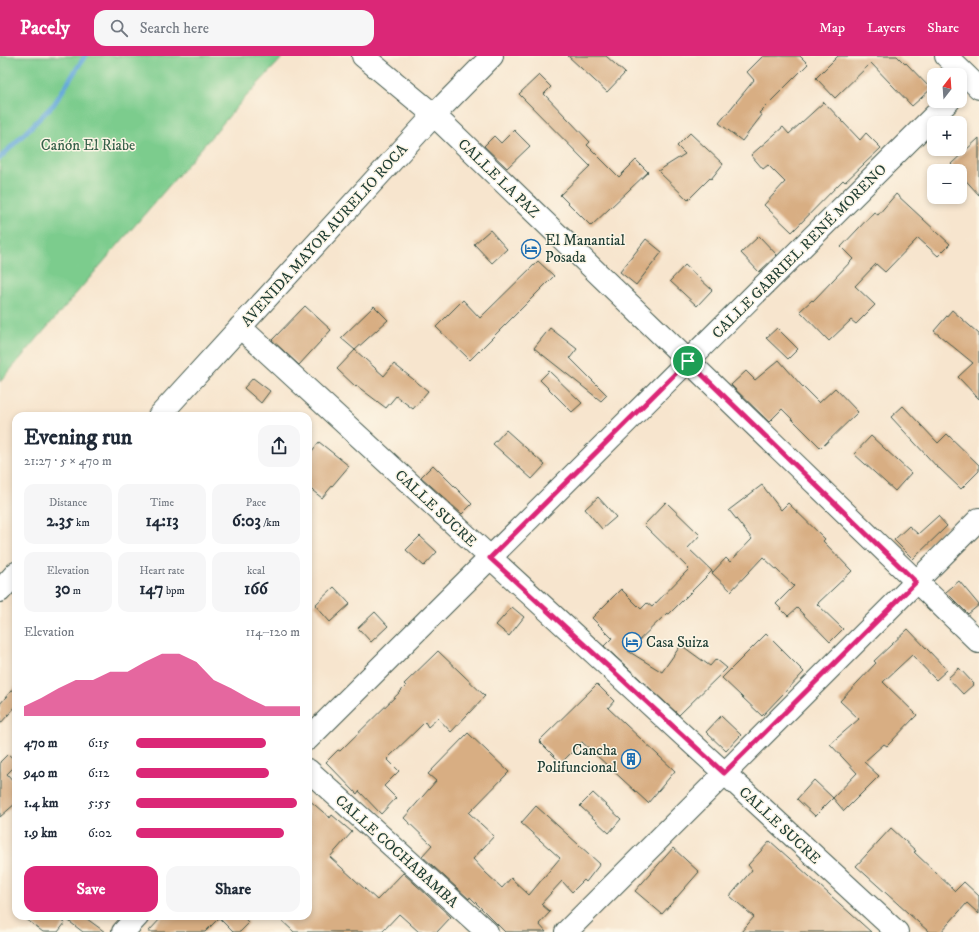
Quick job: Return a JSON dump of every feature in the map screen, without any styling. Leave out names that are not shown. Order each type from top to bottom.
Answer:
[{"type":"street","name":"CALLE LA PAZ","points":[[363,56],[434,115],[979,642]]},
{"type":"street","name":"AVENIDA MAYOR AURELIO ROCA","points":[[163,412],[434,115],[492,56]]},
{"type":"street","points":[[946,56],[970,86]]},
{"type":"street","name":"CALLE GABRIEL RENÉ MORENO","points":[[312,735],[942,108]]},
{"type":"street","name":"CALLE SUCRE","points":[[240,327],[897,932]]},
{"type":"street","points":[[566,932],[979,519]]},
{"type":"street","points":[[0,591],[12,578]]},
{"type":"street","name":"CALLE COCHABAMBA","points":[[312,774],[487,932]]},
{"type":"street","points":[[123,932],[134,920]]},
{"type":"green space","name":"Cañón El Riabe","points":[[0,56],[284,56],[242,101],[0,382]]},
{"type":"building","points":[[568,56],[606,56],[625,73],[607,92]]},
{"type":"building","points":[[763,56],[800,56],[808,64],[759,113],[762,115],[742,141],[719,123],[754,80],[747,72]]},
{"type":"building","points":[[838,56],[897,56],[927,85],[927,93],[912,106],[871,63],[835,98],[816,78]]},
{"type":"building","points":[[539,75],[551,87],[544,94],[590,142],[587,145],[619,177],[636,160],[648,172],[591,226],[560,195],[590,166],[519,94]]},
{"type":"building","points":[[824,102],[860,140],[866,133],[881,148],[845,182],[843,180],[792,232],[764,205],[785,182],[768,165],[763,169],[751,155],[783,127],[789,134]]},
{"type":"building","points":[[514,130],[530,146],[507,168],[484,146],[494,136],[501,143]]},
{"type":"building","points":[[690,133],[723,164],[711,179],[710,178],[688,200],[658,171],[685,154],[677,146]]},
{"type":"building","points":[[979,138],[979,195],[967,182],[967,164],[951,164],[960,156],[967,156],[967,149]]},
{"type":"building","points":[[896,194],[950,244],[938,256],[918,238],[885,272],[876,264],[855,286],[875,305],[856,324],[851,320],[829,341],[800,311],[812,300],[813,301],[853,259],[841,247],[874,212],[878,215]]},
{"type":"building","points":[[490,230],[507,249],[492,263],[474,244]]},
{"type":"building","points":[[759,236],[777,255],[759,272],[741,253]]},
{"type":"building","points":[[646,239],[662,252],[636,285],[620,272]]},
{"type":"building","points":[[538,261],[554,276],[470,360],[436,327],[463,300],[480,318]]},
{"type":"building","points":[[685,265],[712,290],[697,306],[670,281]]},
{"type":"building","points":[[305,306],[331,330],[299,365],[272,340]]},
{"type":"building","points":[[374,306],[388,320],[355,350],[341,338]]},
{"type":"building","points":[[952,310],[979,334],[979,399],[958,377],[973,363],[934,331]]},
{"type":"building","points":[[550,328],[577,349],[570,358],[607,395],[601,401],[534,348]]},
{"type":"building","points":[[777,328],[798,349],[788,359],[766,338]]},
{"type":"building","points":[[355,350],[384,376],[394,364],[428,391],[413,409],[396,396],[386,408],[357,386],[356,387],[337,369]]},
{"type":"building","points":[[779,360],[819,403],[835,388],[858,412],[821,448],[782,409],[769,422],[731,385],[746,371],[755,380]]},
{"type":"building","points":[[549,371],[582,403],[572,412],[540,380]]},
{"type":"building","points":[[253,378],[270,391],[261,403],[244,388]]},
{"type":"building","points":[[903,406],[938,443],[947,434],[979,465],[979,471],[961,489],[938,468],[891,417]]},
{"type":"building","points":[[506,430],[545,465],[532,479],[493,444]]},
{"type":"building","points":[[871,436],[911,473],[895,491],[854,454]]},
{"type":"building","points":[[319,442],[349,466],[322,498],[312,490],[312,451]]},
{"type":"building","points":[[433,465],[472,504],[462,514],[421,477]]},
{"type":"building","points":[[762,485],[781,510],[788,503],[825,539],[823,541],[852,571],[817,604],[843,629],[830,642],[797,608],[788,616],[776,604],[794,586],[763,557],[731,591],[712,573],[726,558],[730,562],[752,539],[729,510]]},
{"type":"building","points":[[598,497],[616,517],[602,529],[585,509]]},
{"type":"building","points":[[666,502],[700,535],[688,548],[712,571],[669,614],[667,613],[628,651],[662,672],[681,645],[710,666],[716,659],[727,668],[679,715],[604,646],[612,638],[592,618],[621,589],[641,609],[647,603],[652,607],[689,569],[644,525]]},
{"type":"building","points":[[938,516],[947,526],[913,559],[894,540],[909,526],[918,534]]},
{"type":"building","points":[[420,536],[437,552],[424,566],[406,550]]},
{"type":"building","points":[[959,581],[979,605],[968,614],[946,592]]},
{"type":"building","points":[[334,587],[350,604],[330,622],[315,605]]},
{"type":"building","points":[[512,607],[524,617],[509,636],[496,625]]},
{"type":"building","points":[[375,612],[388,626],[371,642],[358,628]]},
{"type":"building","points":[[908,629],[947,670],[936,680],[912,655],[883,682],[917,715],[887,746],[884,744],[864,762],[879,776],[844,811],[833,798],[857,773],[830,744],[859,719],[840,701],[876,663],[874,661]]},
{"type":"building","points":[[766,634],[804,672],[762,716],[722,678]]},
{"type":"building","points":[[438,651],[485,696],[451,732],[438,718],[428,727],[425,722],[387,759],[399,771],[384,786],[396,798],[381,814],[359,791],[357,794],[326,762],[338,750],[340,751],[406,686],[404,684]]},
{"type":"building","points":[[959,668],[974,684],[963,694],[948,678]]},
{"type":"building","points":[[597,684],[614,701],[608,708],[675,771],[648,803],[582,742],[561,763],[539,741]]},
{"type":"building","points":[[12,690],[12,710],[0,724],[0,704]]},
{"type":"building","points":[[721,716],[741,735],[726,751],[706,732]]},
{"type":"building","points":[[468,733],[509,772],[469,813],[494,836],[473,859],[486,873],[502,888],[511,878],[529,895],[560,858],[521,823],[536,806],[600,864],[586,882],[584,880],[572,892],[562,881],[541,904],[550,912],[539,924],[546,932],[505,932],[470,897],[469,899],[422,856],[432,845],[404,818],[436,781],[428,774]]},
{"type":"building","points":[[8,754],[12,758],[12,769],[7,774],[12,780],[12,806],[0,817],[0,762]]},
{"type":"building","points":[[814,780],[833,798],[815,816],[797,799]]},
{"type":"building","points":[[593,793],[621,819],[609,833],[580,806]]},
{"type":"building","points":[[312,802],[330,818],[332,815],[352,832],[330,857],[377,900],[403,873],[451,917],[437,932],[419,932],[399,914],[382,932],[294,932],[281,920],[312,920]]},
{"type":"building","points":[[891,828],[955,891],[964,882],[979,896],[979,914],[967,903],[941,932],[929,932],[856,866]]},
{"type":"building","points":[[770,841],[871,932],[741,932],[754,917],[730,896],[752,870],[748,865]]},
{"type":"building","points":[[673,848],[699,872],[662,914],[635,891]]},
{"type":"building","points":[[27,920],[61,920],[65,923],[58,932],[43,932]]},
{"type":"building","points":[[67,920],[88,920],[105,932],[83,932]]},
{"type":"building","points":[[159,920],[217,920],[205,932],[148,932]]},
{"type":"building","points":[[221,920],[246,920],[249,923],[240,932],[233,932]]},
{"type":"waterway","points":[[0,158],[54,104],[85,56]]},
{"type":"place","name":"El Manantial Posada","points":[[531,249]]},
{"type":"place","name":"Casa Suiza","points":[[632,642]]},
{"type":"place","name":"Cancha Polifuncional","points":[[631,759]]},
{"type":"route","points":[[688,361],[916,582],[724,773],[490,558],[688,361]]}]
